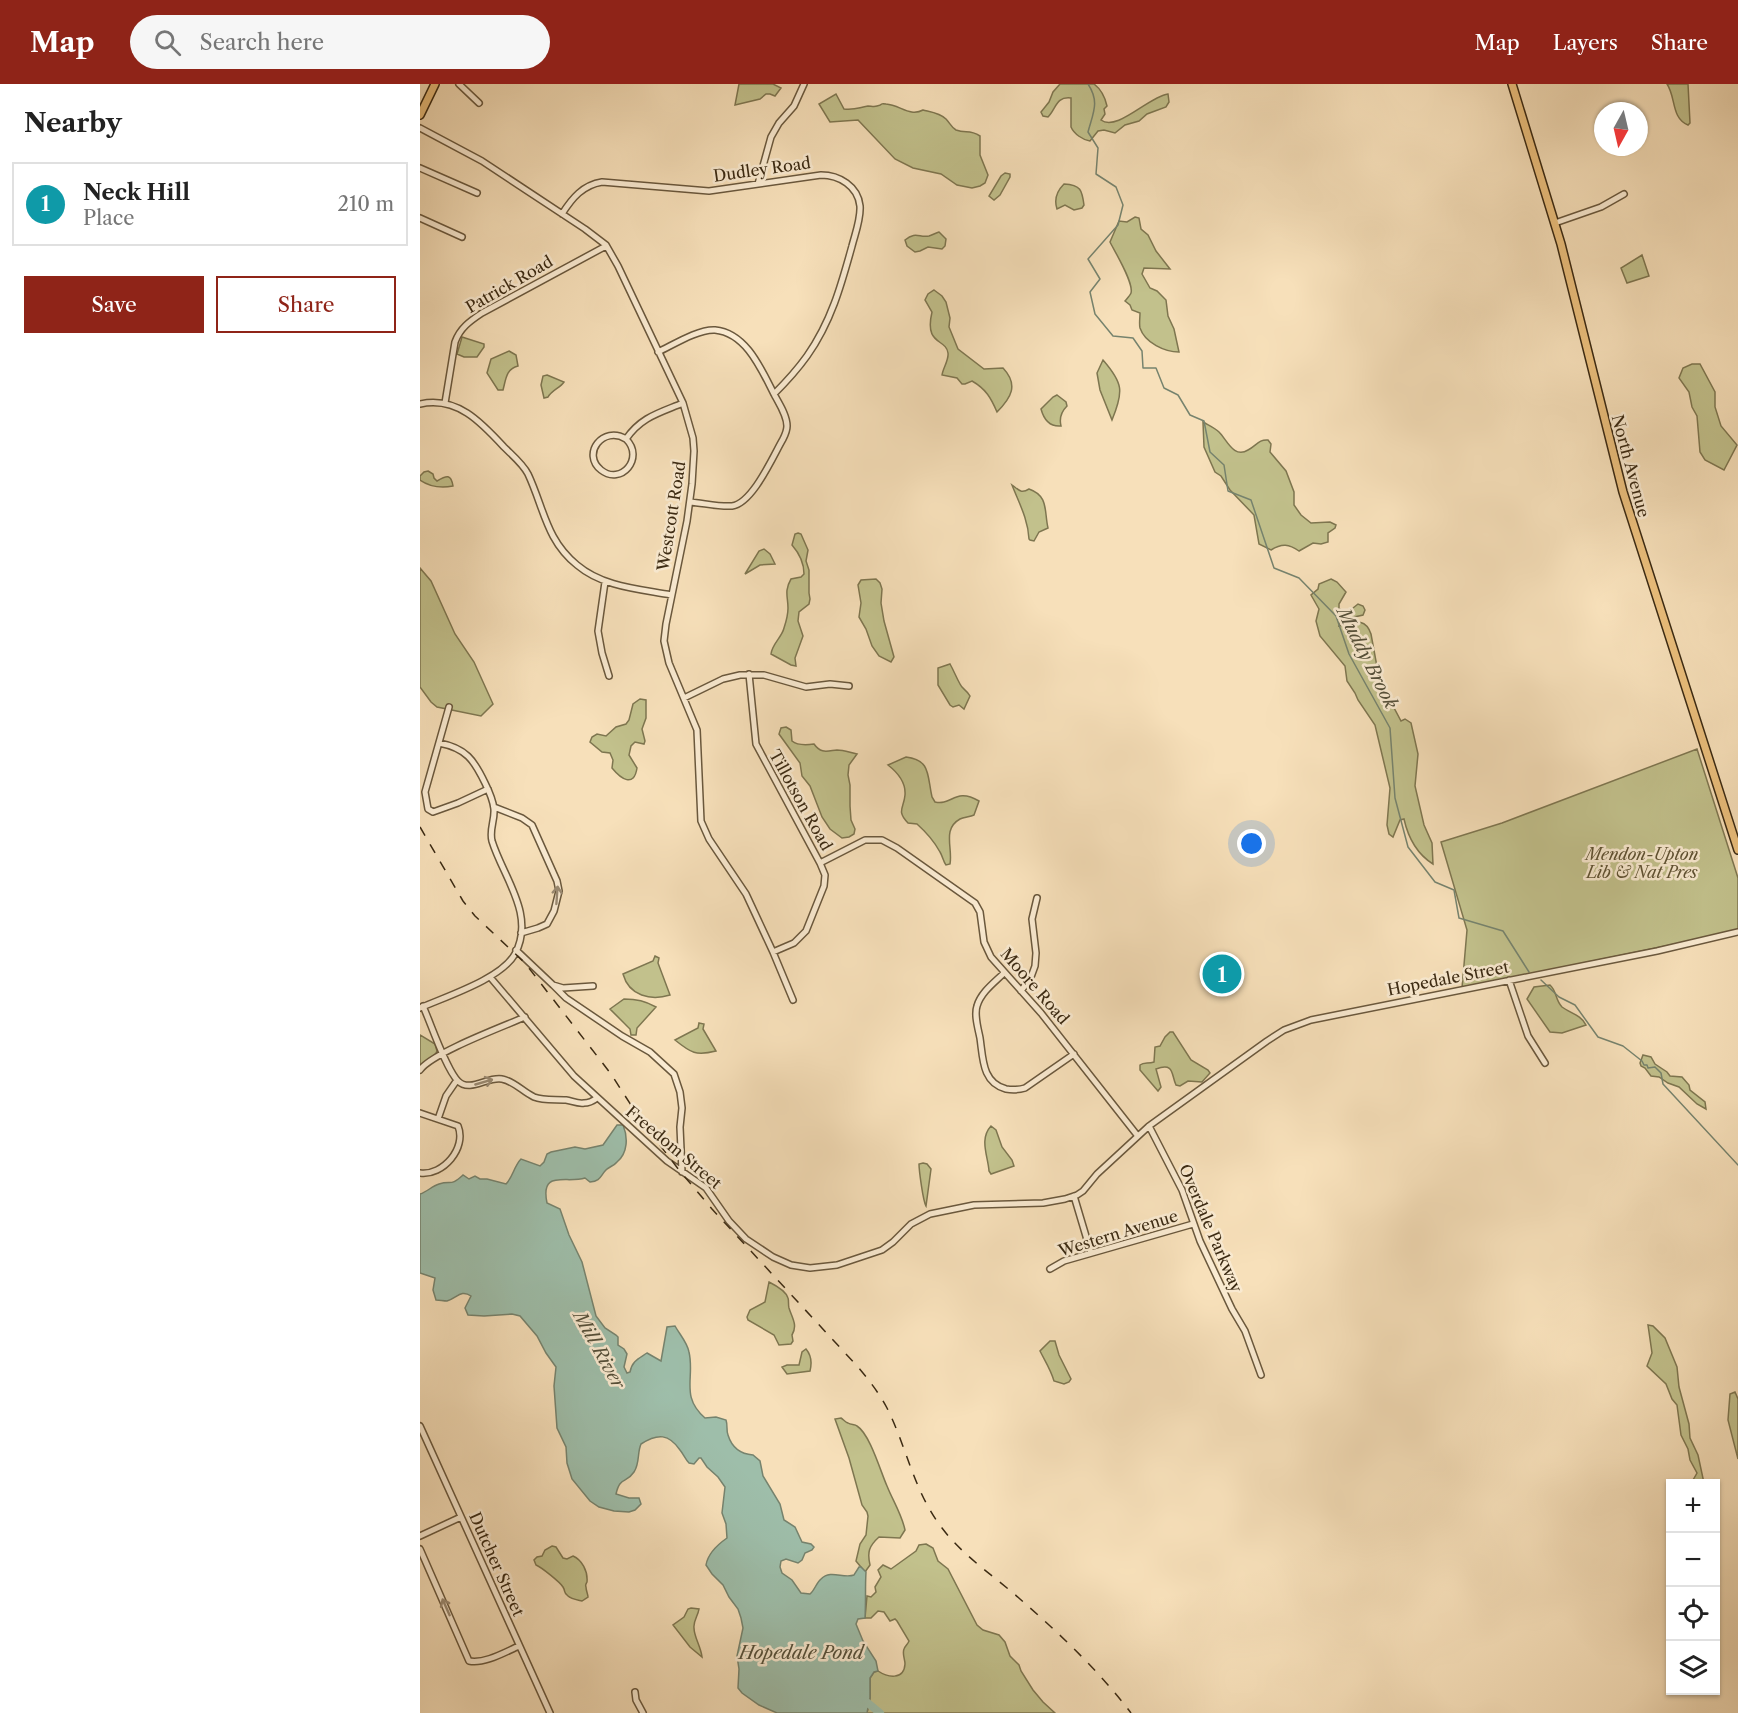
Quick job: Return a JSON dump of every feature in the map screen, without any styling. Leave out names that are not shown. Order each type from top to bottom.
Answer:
[{"type":"main road","points":[[420,114],[435,84]]},
{"type":"main road","name":"North Avenue","points":[[1512,84],[1555,223],[1623,493],[1738,850]]},
{"type":"street","points":[[459,84],[479,104]]},
{"type":"street","points":[[758,184],[771,137],[779,123],[794,106],[804,84]]},
{"type":"street","name":"Westcott Road","points":[[420,128],[482,161],[599,239],[606,246],[618,266],[682,403],[689,422],[694,451],[690,502],[666,624],[665,648],[697,730],[700,813],[704,831],[741,887],[773,952],[793,1000]]},
{"type":"street","points":[[420,168],[477,193]]},
{"type":"street","name":"Dudley Road","points":[[562,214],[580,191],[591,184],[602,182],[709,191],[813,176],[833,176],[852,188],[860,204],[858,223],[834,306],[807,356],[774,394]]},
{"type":"street","points":[[1555,223],[1601,207],[1624,194]]},
{"type":"street","points":[[420,218],[462,237]]},
{"type":"street","name":"Patrick Road","points":[[444,403],[455,342],[465,326],[482,313],[606,246]]},
{"type":"street","points":[[658,352],[710,330],[724,332],[740,342],[752,354],[782,410],[787,428],[753,491],[744,501],[734,506],[690,502]]},
{"type":"street","points":[[420,404],[444,403],[466,411],[477,419],[521,464],[529,477],[546,524],[555,541],[576,564],[589,574],[605,582],[671,595]]},
{"type":"street","points":[[626,439],[637,424],[644,419],[682,403]]},
{"type":"street","points":[[615,434],[626,439],[632,446],[633,455],[628,468],[621,473],[612,474],[600,469],[593,454],[600,440],[607,435],[615,434]]},
{"type":"street","points":[[605,582],[598,631],[609,676]]},
{"type":"street","points":[[684,698],[723,679],[749,674],[764,675],[806,687],[830,684],[849,686]]},
{"type":"street","name":"Tillotson Road","points":[[749,674],[756,744],[825,875],[824,886],[806,931],[794,943],[773,952]]},
{"type":"street","points":[[449,707],[425,792],[428,810],[433,812],[442,809],[488,789]]},
{"type":"street","points":[[439,742],[456,747],[466,754],[475,763],[488,789],[494,807],[491,838],[513,886],[521,933],[516,950],[506,966],[490,977],[422,1007],[457,1080],[464,1085],[501,1079],[541,1099],[569,1100],[580,1103],[597,1098]]},
{"type":"street","points":[[494,807],[522,818],[532,825],[557,881],[559,891],[555,911],[547,924],[521,933]]},
{"type":"street","name":"Moore Road","points":[[820,863],[865,840],[877,840],[892,845],[941,878],[978,907],[986,947],[994,961],[1041,1013],[1137,1135]]},
{"type":"street","points":[[1021,991],[1031,977],[1036,960],[1032,919],[1036,898]]},
{"type":"street","name":"Hopedale Street","points":[[1149,1126],[1267,1041],[1298,1024],[1657,951],[1738,932]]},
{"type":"street","points":[[516,950],[566,998],[650,1052],[674,1074],[682,1104],[680,1127],[682,1172]]},
{"type":"street","points":[[1004,973],[986,991],[976,1007],[985,1067],[991,1082],[1009,1089],[1025,1088],[1074,1054]]},
{"type":"street","name":"Freedom Street","points":[[490,977],[574,1076],[667,1161],[706,1188],[735,1227],[756,1247],[791,1265],[810,1268],[837,1265],[882,1250],[911,1224],[930,1214],[974,1205],[1043,1203],[1074,1196]]},
{"type":"street","points":[[1509,980],[1527,1036],[1545,1062]]},
{"type":"street","points":[[553,986],[563,988],[592,986]]},
{"type":"street","points":[[420,1070],[427,1063],[444,1054],[525,1017]]},
{"type":"street","points":[[438,1119],[446,1096],[457,1080]]},
{"type":"street","points":[[420,1113],[459,1127],[460,1133],[450,1160],[433,1173],[420,1173]]},
{"type":"street","points":[[1091,1253],[1074,1196],[1083,1191],[1097,1174],[1149,1126]]},
{"type":"street","name":"Overdale Parkway","points":[[1149,1126],[1177,1180],[1193,1224],[1227,1300],[1245,1331],[1261,1375]]},
{"type":"street","name":"Western Avenue","points":[[1050,1269],[1091,1253],[1193,1224]]},
{"type":"street","name":"Dutcher Street","points":[[420,1426],[550,1713]]},
{"type":"street","points":[[420,1536],[461,1517]]},
{"type":"street","points":[[420,1549],[470,1661],[490,1658],[519,1646]]},
{"type":"street","points":[[635,1692],[636,1700],[643,1713]]},
{"type":"green space","points":[[739,84],[773,84],[781,88],[775,96],[766,94],[760,99],[735,105]]},
{"type":"green space","points":[[1060,84],[1094,84],[1103,94],[1107,106],[1101,120],[1108,122],[1124,118],[1160,96],[1168,94],[1169,102],[1166,107],[1147,114],[1139,121],[1125,125],[1115,133],[1098,131],[1090,141],[1079,136],[1071,127],[1071,98],[1062,99],[1048,117],[1043,116],[1041,112]]},
{"type":"green space","points":[[1667,84],[1688,84],[1690,123],[1688,125],[1676,112]]},
{"type":"green space","points":[[836,94],[844,109],[883,104],[914,112],[923,110],[941,115],[956,130],[980,136],[980,155],[988,175],[985,183],[972,188],[957,185],[941,174],[913,168],[895,159],[858,120],[830,122],[819,104]]},
{"type":"green space","points":[[1005,173],[1010,174],[1010,177],[1000,195],[994,200],[989,196]]},
{"type":"green space","points":[[1064,184],[1080,189],[1084,205],[1082,208],[1074,210],[1065,205],[1057,209],[1057,196]]},
{"type":"green space","points":[[1135,217],[1139,218],[1141,229],[1148,235],[1156,251],[1170,269],[1144,268],[1142,274],[1150,288],[1166,300],[1168,316],[1174,329],[1179,352],[1162,348],[1146,338],[1140,328],[1140,313],[1132,310],[1125,301],[1131,293],[1130,282],[1110,242],[1119,221],[1127,222]]},
{"type":"green space","points":[[939,232],[946,239],[942,249],[928,247],[915,252],[907,246],[905,240],[915,235],[929,236]]},
{"type":"green space","points":[[1642,255],[1649,276],[1627,283],[1621,268]]},
{"type":"green space","points":[[934,290],[946,302],[950,318],[949,327],[958,349],[984,369],[1003,368],[1008,374],[1011,380],[1011,391],[1006,402],[997,412],[988,394],[977,384],[972,381],[962,384],[957,378],[942,375],[948,353],[944,345],[933,336],[930,323],[932,312],[925,300]]},
{"type":"green space","points":[[462,337],[484,344],[477,357],[464,357],[457,354]]},
{"type":"green space","points":[[509,351],[516,355],[518,366],[509,372],[503,390],[498,390],[487,373],[491,359]]},
{"type":"green space","points":[[1103,360],[1115,375],[1120,388],[1112,420],[1100,390],[1097,373]]},
{"type":"green space","points":[[1692,364],[1700,364],[1715,392],[1715,407],[1721,426],[1737,445],[1724,470],[1705,460],[1700,452],[1697,416],[1692,407],[1689,392],[1679,378],[1683,368]]},
{"type":"green space","points":[[547,375],[564,382],[544,398],[541,385],[543,376]]},
{"type":"green space","points":[[1057,395],[1066,402],[1067,406],[1061,415],[1061,426],[1048,422],[1041,409]]},
{"type":"green space","points":[[1203,422],[1217,431],[1231,447],[1239,452],[1268,440],[1271,444],[1270,452],[1286,471],[1294,492],[1294,505],[1301,515],[1311,523],[1330,522],[1336,525],[1328,533],[1328,542],[1313,543],[1299,551],[1285,545],[1271,550],[1259,544],[1254,515],[1215,472],[1204,447]]},
{"type":"green space","points":[[428,471],[437,481],[446,477],[450,478],[453,486],[436,486],[420,480],[420,476]]},
{"type":"green space","points":[[1012,485],[1020,491],[1029,489],[1043,500],[1048,528],[1039,532],[1034,541],[1029,539],[1025,518]]},
{"type":"green space","points":[[795,534],[801,534],[808,550],[806,561],[809,570],[810,599],[809,604],[799,612],[798,621],[803,636],[795,658],[796,666],[771,654],[786,621],[789,583],[791,579],[804,574],[801,558],[792,545]]},
{"type":"green space","points":[[764,549],[770,554],[775,564],[760,565],[745,574],[759,551]]},
{"type":"green space","points":[[420,568],[431,581],[455,634],[474,662],[493,704],[481,716],[437,707],[420,687]]},
{"type":"green space","points":[[876,579],[882,589],[881,603],[884,621],[894,657],[891,662],[879,656],[859,617],[861,603],[858,585],[861,580]]},
{"type":"green space","points":[[1331,579],[1346,592],[1339,604],[1339,609],[1348,612],[1358,604],[1365,610],[1363,615],[1341,620],[1339,626],[1358,622],[1368,628],[1382,694],[1393,706],[1401,721],[1405,719],[1411,723],[1418,754],[1415,786],[1424,825],[1432,843],[1433,864],[1414,844],[1404,819],[1400,820],[1393,837],[1389,834],[1387,825],[1390,788],[1375,725],[1347,681],[1345,666],[1320,636],[1316,621],[1319,609],[1311,595],[1318,589],[1319,584]]},
{"type":"green space","points":[[950,664],[961,686],[970,696],[964,709],[959,705],[953,707],[950,705],[938,685],[938,668]]},
{"type":"green space","points":[[640,699],[646,700],[646,718],[642,729],[645,741],[644,744],[635,742],[631,746],[629,755],[637,768],[633,778],[627,780],[612,768],[613,760],[610,753],[602,752],[590,742],[597,734],[606,736],[616,727],[626,724],[633,704]]},
{"type":"green space","points":[[786,727],[791,730],[792,741],[797,744],[814,744],[824,751],[840,750],[857,754],[849,765],[848,775],[854,834],[842,838],[830,829],[822,817],[810,786],[802,776],[800,763],[779,734],[781,728]]},
{"type":"green space","name":"Mendon-Upton Lib & Nat Pres","points":[[1697,749],[1738,878],[1738,931],[1462,988],[1467,930],[1441,842],[1502,823]]},
{"type":"green space","points":[[906,757],[920,761],[924,765],[935,802],[946,802],[959,796],[971,797],[979,801],[974,815],[960,819],[951,828],[950,864],[946,865],[938,848],[924,830],[917,824],[908,823],[902,815],[904,786],[898,774],[888,765]]},
{"type":"green space","points":[[655,956],[659,958],[658,963],[670,995],[648,997],[635,992],[623,974],[653,961]]},
{"type":"green space","points":[[1550,985],[1562,1007],[1578,1016],[1586,1025],[1562,1033],[1550,1032],[1527,999],[1534,987]]},
{"type":"green space","points":[[624,999],[641,1001],[656,1007],[637,1028],[636,1035],[631,1035],[630,1029],[610,1009]]},
{"type":"green space","points":[[699,1023],[704,1024],[703,1029],[716,1051],[694,1052],[675,1040],[698,1028]]},
{"type":"green space","points":[[1170,1032],[1173,1032],[1191,1060],[1210,1073],[1202,1082],[1188,1081],[1180,1086],[1176,1085],[1169,1068],[1156,1069],[1161,1087],[1158,1091],[1140,1070],[1140,1065],[1154,1062],[1155,1047],[1160,1046]]},
{"type":"green space","points":[[420,1035],[435,1044],[437,1051],[420,1067]]},
{"type":"green space","points":[[1643,1055],[1651,1057],[1655,1064],[1670,1076],[1682,1077],[1690,1090],[1705,1102],[1706,1109],[1697,1104],[1679,1087],[1659,1077],[1651,1076],[1641,1066]]},
{"type":"green space","points":[[991,1126],[996,1130],[1002,1147],[1014,1166],[991,1174],[985,1148],[985,1136]]},
{"type":"green space","points":[[923,1163],[931,1169],[926,1206],[919,1167],[919,1164]]},
{"type":"green space","points":[[769,1282],[787,1295],[794,1325],[791,1344],[779,1345],[774,1335],[748,1320],[750,1310],[765,1302]]},
{"type":"green space","points":[[1648,1325],[1653,1326],[1665,1338],[1677,1367],[1690,1438],[1698,1455],[1703,1479],[1694,1479],[1697,1473],[1681,1435],[1677,1405],[1666,1384],[1647,1366],[1652,1353]]},
{"type":"green space","points":[[1050,1341],[1055,1341],[1071,1379],[1064,1384],[1054,1381],[1040,1351]]},
{"type":"green space","points":[[806,1349],[811,1360],[810,1371],[787,1374],[782,1367],[799,1365],[802,1352]]},
{"type":"green space","points":[[1735,1392],[1738,1399],[1738,1459],[1728,1420],[1730,1394]]},
{"type":"green space","points":[[841,1418],[857,1426],[866,1437],[900,1513],[905,1530],[900,1538],[879,1537],[876,1540],[871,1546],[870,1565],[865,1572],[856,1561],[860,1544],[866,1535],[868,1516],[862,1505],[835,1419]]},
{"type":"green space","points":[[926,1544],[933,1548],[938,1561],[948,1569],[977,1625],[983,1630],[999,1635],[1033,1690],[1055,1713],[867,1713],[870,1678],[874,1672],[878,1671],[890,1676],[902,1673],[905,1664],[903,1651],[909,1641],[897,1621],[895,1619],[890,1621],[884,1612],[878,1611],[871,1618],[865,1618],[867,1596],[871,1597],[876,1592],[875,1587],[881,1577],[878,1570],[883,1565],[891,1569],[916,1551],[919,1545]]},
{"type":"green space","points":[[552,1546],[556,1547],[563,1558],[573,1556],[584,1566],[588,1597],[582,1601],[569,1597],[558,1582],[536,1565],[534,1560]]},
{"type":"green space","points":[[691,1608],[699,1609],[694,1628],[702,1657],[690,1647],[673,1625]]},
{"type":"water","name":"Hopedale Pond","points":[[617,1125],[623,1125],[626,1135],[625,1150],[621,1158],[596,1181],[590,1182],[585,1178],[551,1182],[547,1186],[547,1203],[560,1209],[582,1262],[596,1316],[605,1328],[618,1337],[618,1345],[627,1354],[624,1367],[627,1373],[636,1361],[647,1353],[661,1361],[667,1327],[675,1326],[688,1348],[691,1394],[697,1410],[705,1418],[716,1417],[726,1420],[727,1433],[734,1447],[740,1452],[753,1455],[760,1461],[763,1476],[780,1504],[784,1520],[795,1527],[802,1542],[814,1547],[805,1553],[798,1563],[786,1559],[781,1561],[782,1573],[792,1580],[801,1593],[810,1594],[825,1576],[854,1575],[859,1567],[866,1572],[865,1618],[858,1619],[856,1624],[863,1641],[876,1661],[878,1671],[874,1672],[870,1678],[867,1713],[777,1713],[759,1705],[742,1693],[738,1688],[737,1656],[743,1628],[741,1618],[723,1585],[706,1565],[714,1550],[727,1538],[722,1513],[725,1487],[718,1477],[701,1458],[694,1464],[689,1463],[672,1441],[658,1437],[641,1444],[636,1469],[631,1476],[621,1482],[616,1494],[639,1498],[641,1504],[635,1510],[614,1511],[599,1507],[590,1501],[572,1479],[567,1463],[566,1447],[557,1428],[554,1386],[556,1367],[537,1336],[520,1316],[512,1314],[468,1315],[465,1308],[471,1296],[468,1294],[464,1293],[447,1301],[436,1300],[433,1290],[435,1278],[420,1273],[420,1194],[439,1184],[453,1182],[463,1175],[469,1179],[475,1176],[506,1184],[521,1159],[540,1166],[547,1154],[551,1152],[603,1145]]},
{"type":"waterway","name":"Muddy Brook","points":[[1088,84],[1095,102],[1088,132],[1098,148],[1096,174],[1116,187],[1123,205],[1118,225],[1088,259],[1100,279],[1090,292],[1095,314],[1113,336],[1133,338],[1142,351],[1143,368],[1156,368],[1164,388],[1178,395],[1190,415],[1204,421],[1210,452],[1224,465],[1228,491],[1251,500],[1274,568],[1299,578],[1336,616],[1349,654],[1390,728],[1395,798],[1408,847],[1435,882],[1454,890],[1459,918],[1503,931],[1529,972]]},
{"type":"waterway","name":"Muddy Brook","points":[[1541,980],[1559,997],[1575,1005],[1598,1037],[1623,1046],[1648,1068],[1655,1067],[1661,1073],[1663,1084],[1738,1165]]},
{"type":"waterway","name":"Mill River","points":[[863,1699],[880,1713]]},
{"type":"railway","points":[[420,827],[463,901],[475,916],[525,963],[611,1074],[640,1119],[679,1170],[870,1382],[881,1397],[894,1423],[924,1500],[950,1538],[1064,1639],[1106,1682],[1131,1713]]},
{"type":"place","name":"Neck Hill","points":[[1222,974]]}]
